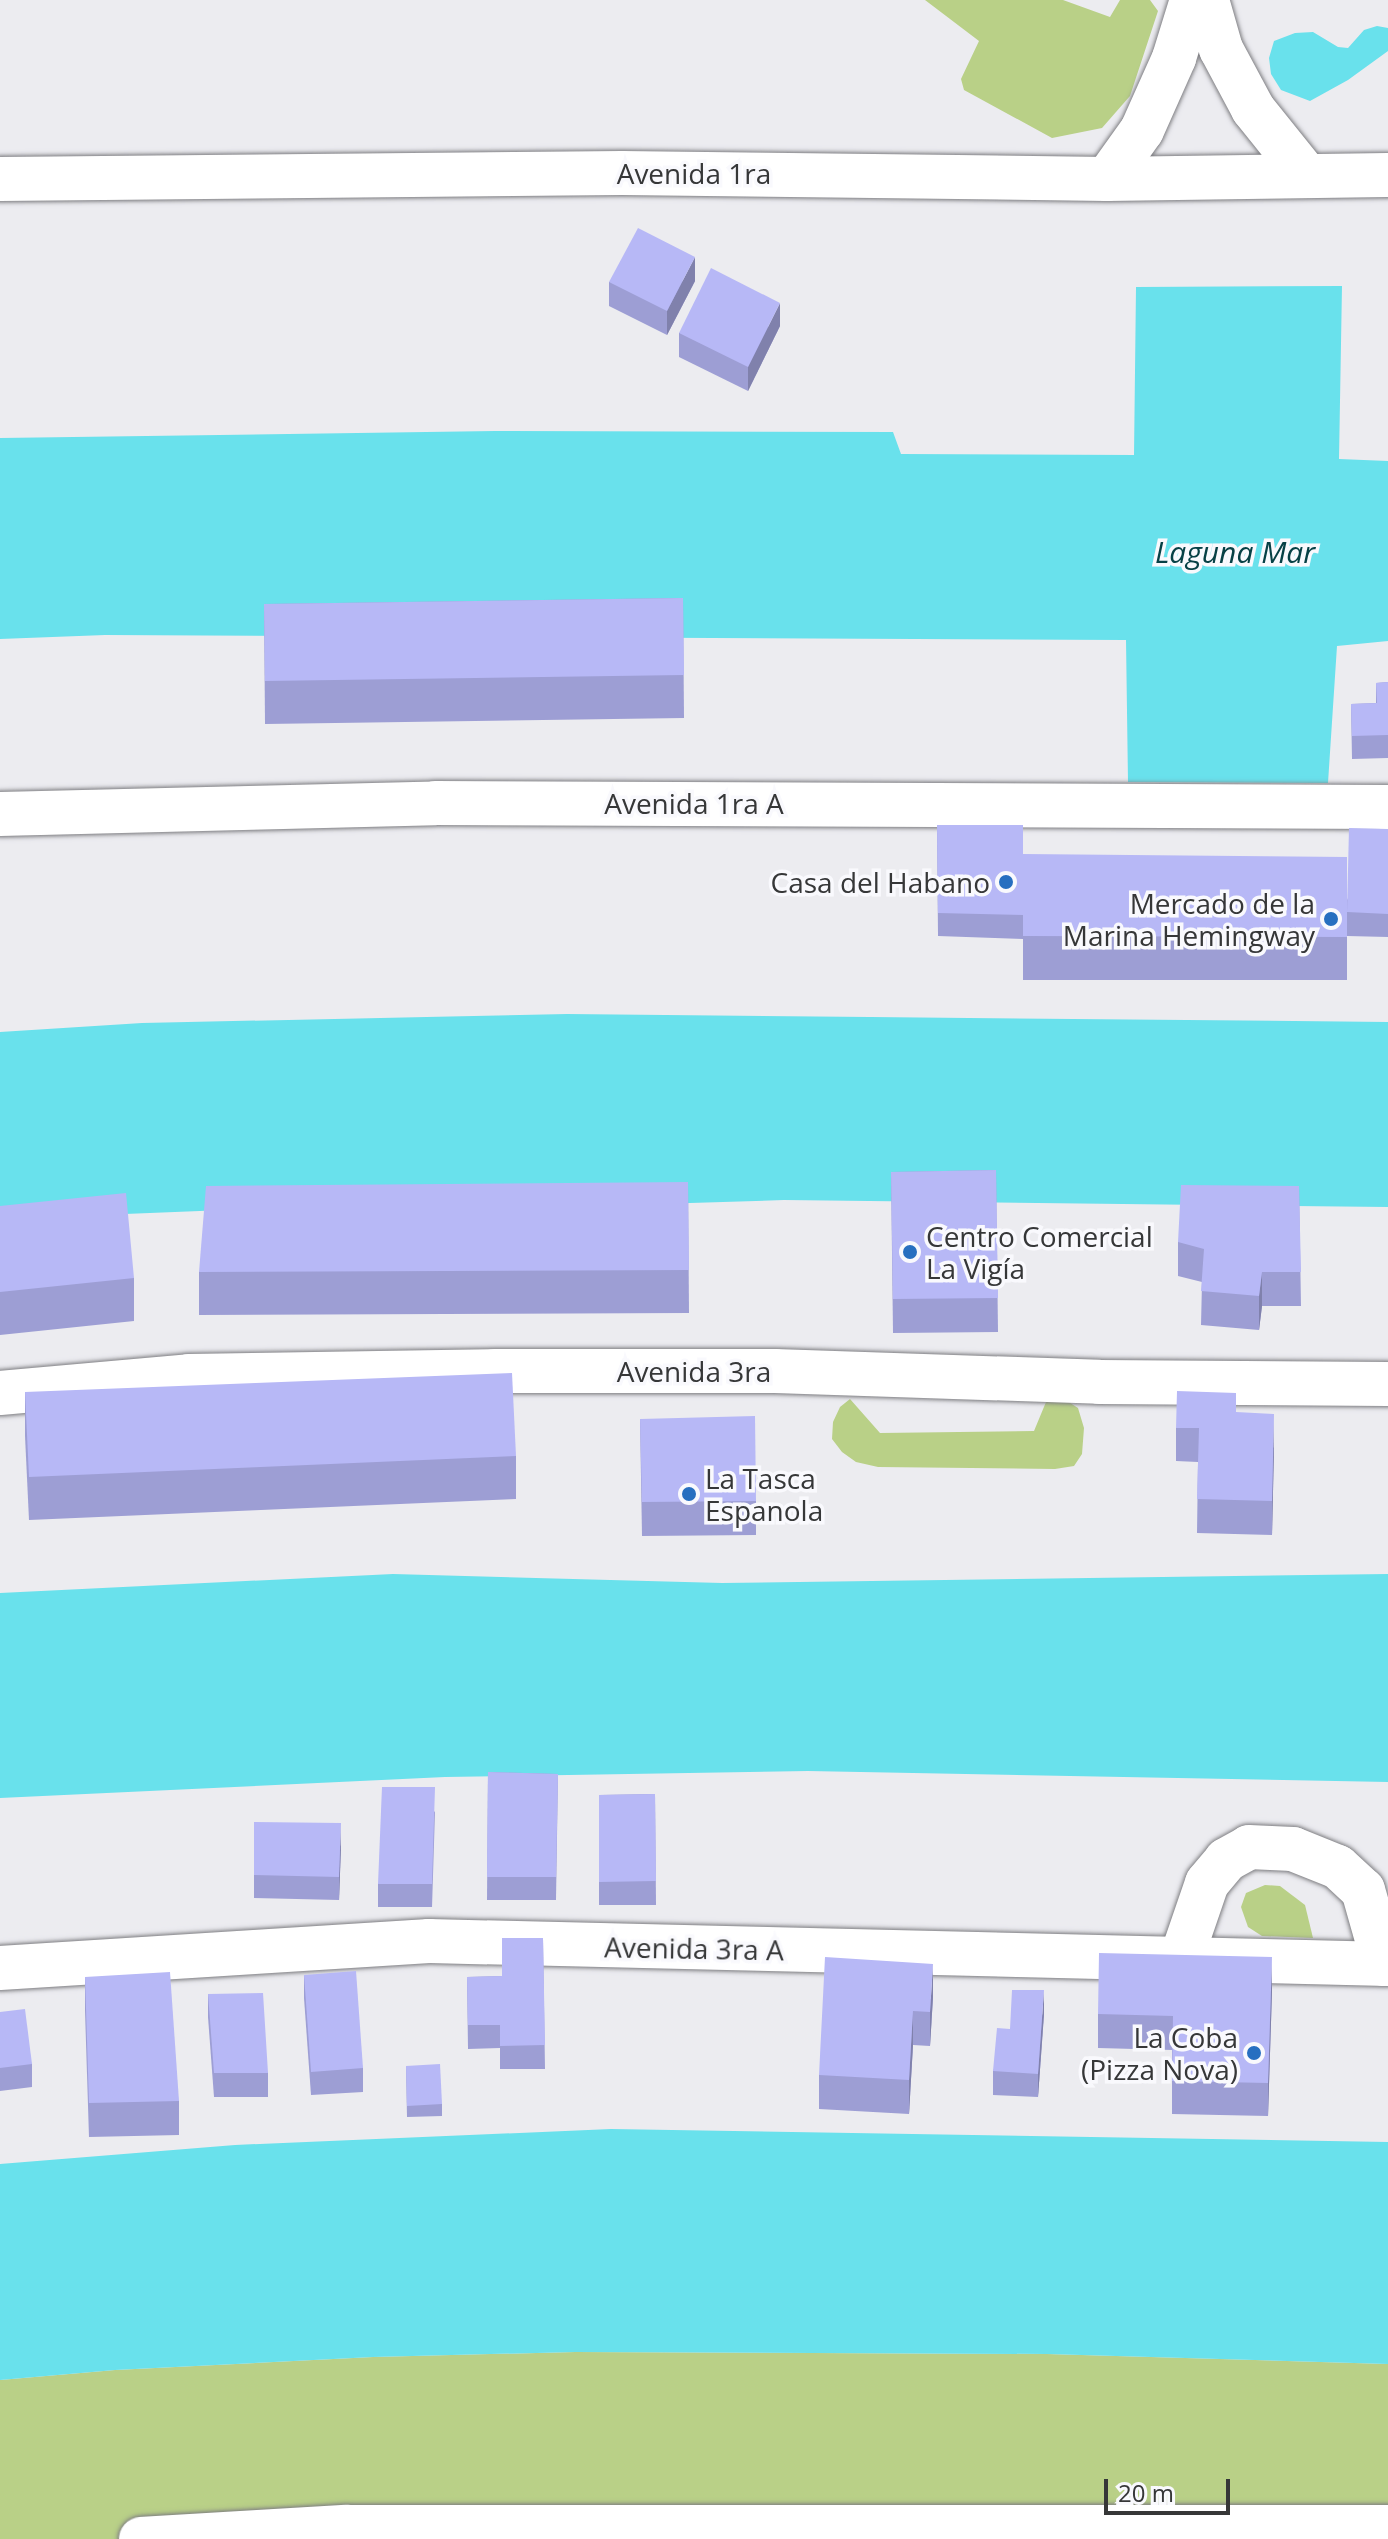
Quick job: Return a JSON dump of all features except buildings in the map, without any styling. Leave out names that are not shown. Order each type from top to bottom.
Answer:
[{"type":"street","points":[[1107,179],[1142,130],[1174,58],[1192,0]]},
{"type":"street","points":[[1207,0],[1221,49],[1253,109],[1306,175]]},
{"type":"street","name":"Avenida 1ra","points":[[0,179],[622,173],[1107,179],[1388,175]]},
{"type":"street","name":"Avenida 1ra A","points":[[0,814],[435,803],[1388,807]]},
{"type":"street","name":"Avenida 3ra","points":[[0,1393],[189,1376],[494,1371],[775,1371],[1099,1382],[1388,1384]]},
{"type":"street","points":[[1181,1959],[1207,1883],[1226,1860],[1249,1847],[1293,1849],[1338,1867],[1363,1890],[1386,1964]]},
{"type":"street","name":"Avenida 3ra A","points":[[0,1968],[429,1941],[1386,1964]]},
{"type":"street","points":[[141,2539],[346,2527],[1140,2533],[1388,2527]]},
{"type":"green space","points":[[925,0],[1063,0],[1110,17],[1120,0],[1150,0],[1158,11],[1130,96],[1102,128],[1052,138],[964,90],[961,79],[979,41]]},
{"type":"green space","points":[[850,1399],[880,1433],[1034,1431],[1046,1402],[1064,1399],[1078,1408],[1084,1428],[1082,1454],[1074,1466],[1055,1469],[878,1467],[856,1462],[842,1452],[832,1439],[833,1422],[840,1407]]},
{"type":"green space","points":[[1265,1885],[1280,1886],[1305,1905],[1313,1938],[1262,1936],[1248,1927],[1241,1907],[1246,1893]]},
{"type":"green space","points":[[575,2352],[1047,2354],[1388,2364],[1388,2539],[0,2539],[0,2380],[115,2370],[373,2357]]},
{"type":"water","points":[[1377,26],[1388,28],[1388,51],[1348,80],[1310,101],[1281,90],[1271,74],[1269,58],[1274,41],[1295,33],[1313,32],[1338,47],[1348,48],[1364,30]]},
{"type":"water","name":"Laguna Mar","points":[[1342,286],[1339,459],[1388,461],[1388,641],[1337,646],[1328,783],[1128,782],[1126,640],[105,635],[0,639],[0,438],[495,431],[893,432],[901,454],[1134,455],[1136,287]]},
{"type":"water","points":[[567,1014],[1388,1022],[1388,1207],[784,1200],[592,1206],[351,1205],[0,1219],[0,1032],[142,1023]]},
{"type":"water","points":[[393,1574],[722,1583],[1388,1574],[1388,1782],[808,1771],[445,1777],[0,1798],[0,1593]]},
{"type":"water","points":[[611,2129],[1388,2142],[1388,2364],[1047,2354],[575,2352],[373,2357],[115,2370],[0,2380],[0,2164],[235,2145]]},
{"type":"place","name":"Casa del Habano","points":[[1006,882]]},
{"type":"place","name":"Mercado de la Marina Hemingway","points":[[1331,919]]},
{"type":"place","name":"Centro Comercial La Vigía","points":[[910,1252]]},
{"type":"place","name":"La Tasca Espanola","points":[[689,1494]]},
{"type":"place","name":"La Coba (Pizza Nova)","points":[[1254,2053]]}]
